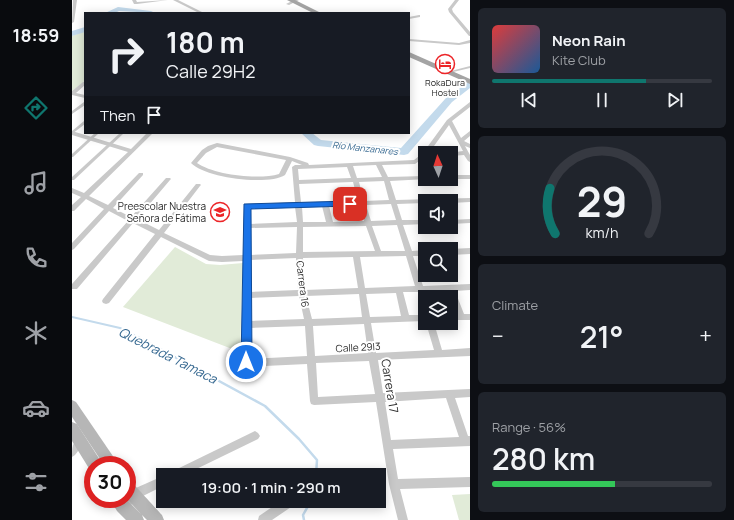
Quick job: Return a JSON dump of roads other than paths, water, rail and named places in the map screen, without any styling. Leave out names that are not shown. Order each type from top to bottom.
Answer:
[{"type":"main road","points":[[280,0],[292,1],[316,12]]},
{"type":"main road","points":[[292,1],[307,12]]},
{"type":"main road","points":[[410,54],[450,74],[470,86]]},
{"type":"main road","points":[[410,59],[470,82]]},
{"type":"main road","points":[[72,406],[106,456]]},
{"type":"main road","points":[[72,429],[76,447],[86,456]]},
{"type":"main road","points":[[136,497],[157,520]]},
{"type":"main road","points":[[126,508],[137,520]]},
{"type":"street","points":[[72,22],[75,0]]},
{"type":"street","points":[[134,0],[135,3],[166,0]]},
{"type":"street","points":[[175,0],[200,12]]},
{"type":"street","points":[[457,0],[450,8],[451,12],[470,35]]},
{"type":"street","points":[[410,18],[420,16]]},
{"type":"street","points":[[410,40],[469,43]]},
{"type":"street","points":[[450,74],[470,68]]},
{"type":"street","points":[[72,93],[84,84]]},
{"type":"street","points":[[72,93],[84,97]]},
{"type":"street","points":[[72,113],[84,104]]},
{"type":"street","points":[[431,146],[449,121],[470,104]]},
{"type":"street","points":[[449,121],[457,134],[470,146]]},
{"type":"street","points":[[72,133],[84,123]]},
{"type":"street","points":[[72,133],[132,151]]},
{"type":"street","points":[[470,133],[465,140],[466,153],[470,160]]},
{"type":"street","points":[[72,156],[96,134]]},
{"type":"street","points":[[72,179],[121,134]]},
{"type":"street","points":[[72,209],[149,134]]},
{"type":"street","points":[[290,159],[282,174],[269,178],[253,178],[220,173],[198,167],[194,163],[200,154],[208,147],[217,145],[290,159],[313,166],[416,162],[418,160]]},
{"type":"street","points":[[458,154],[466,153]]},
{"type":"street","points":[[378,164],[386,179],[408,254],[423,288]]},
{"type":"street","points":[[349,165],[356,181],[368,224],[372,230],[379,254]]},
{"type":"street","name":"Carrera 16","points":[[313,166],[295,167],[300,225],[299,255],[302,293],[309,322],[314,401],[380,398]]},
{"type":"street","points":[[72,248],[141,174]]},
{"type":"street","points":[[458,177],[470,177]]},
{"type":"street","points":[[296,182],[418,178]]},
{"type":"street","points":[[74,287],[168,179]]},
{"type":"street","points":[[106,301],[198,184]]},
{"type":"street","points":[[72,190],[209,258],[418,253]]},
{"type":"street","points":[[418,318],[246,325],[247,206],[470,200]]},
{"type":"street","points":[[326,204],[330,224]]},
{"type":"street","points":[[246,226],[418,222]]},
{"type":"street","points":[[458,222],[470,222]]},
{"type":"street","points":[[458,252],[470,251]]},
{"type":"street","name":"Carrera 17","points":[[356,255],[387,445],[394,484],[403,520]]},
{"type":"street","points":[[450,287],[461,317],[470,317]]},
{"type":"street","points":[[246,295],[470,287]]},
{"type":"street","points":[[400,289],[406,319]]},
{"type":"street","name":"Calle 29I3","points":[[246,325],[246,362],[470,352]]},
{"type":"street","points":[[432,330],[439,354]]},
{"type":"street","points":[[380,398],[470,393]]},
{"type":"street","points":[[387,445],[468,441],[449,394]]},
{"type":"street","points":[[189,468],[255,436]]},
{"type":"street","points":[[394,484],[470,482]]},
{"type":"street","points":[[136,489],[156,483]]},
{"type":"street","points":[[263,520],[280,508]]},
{"type":"waterway","name":"Río Manzanares","points":[[111,12],[118,9],[143,12]]},
{"type":"waterway","name":"Río Manzanares","points":[[72,34],[84,29]]},
{"type":"waterway","name":"Río Manzanares","points":[[307,134],[318,143],[404,152],[449,100],[470,84]]},
{"type":"waterway","name":"Quebrada Tamaca","points":[[72,317],[120,328],[139,338]]},
{"type":"waterway","name":"Quebrada Tamaca","points":[[138,337],[265,406],[299,439],[317,460],[316,468]]},
{"type":"waterway","name":"Quebrada Tamaca","points":[[304,520],[303,515],[307,508]]},
{"type":"place","name":"RokaDura Hostel","points":[[445,64]]},
{"type":"place","name":"Preescolar Nuestra Señora de Fátima","points":[[220,212]]}]
